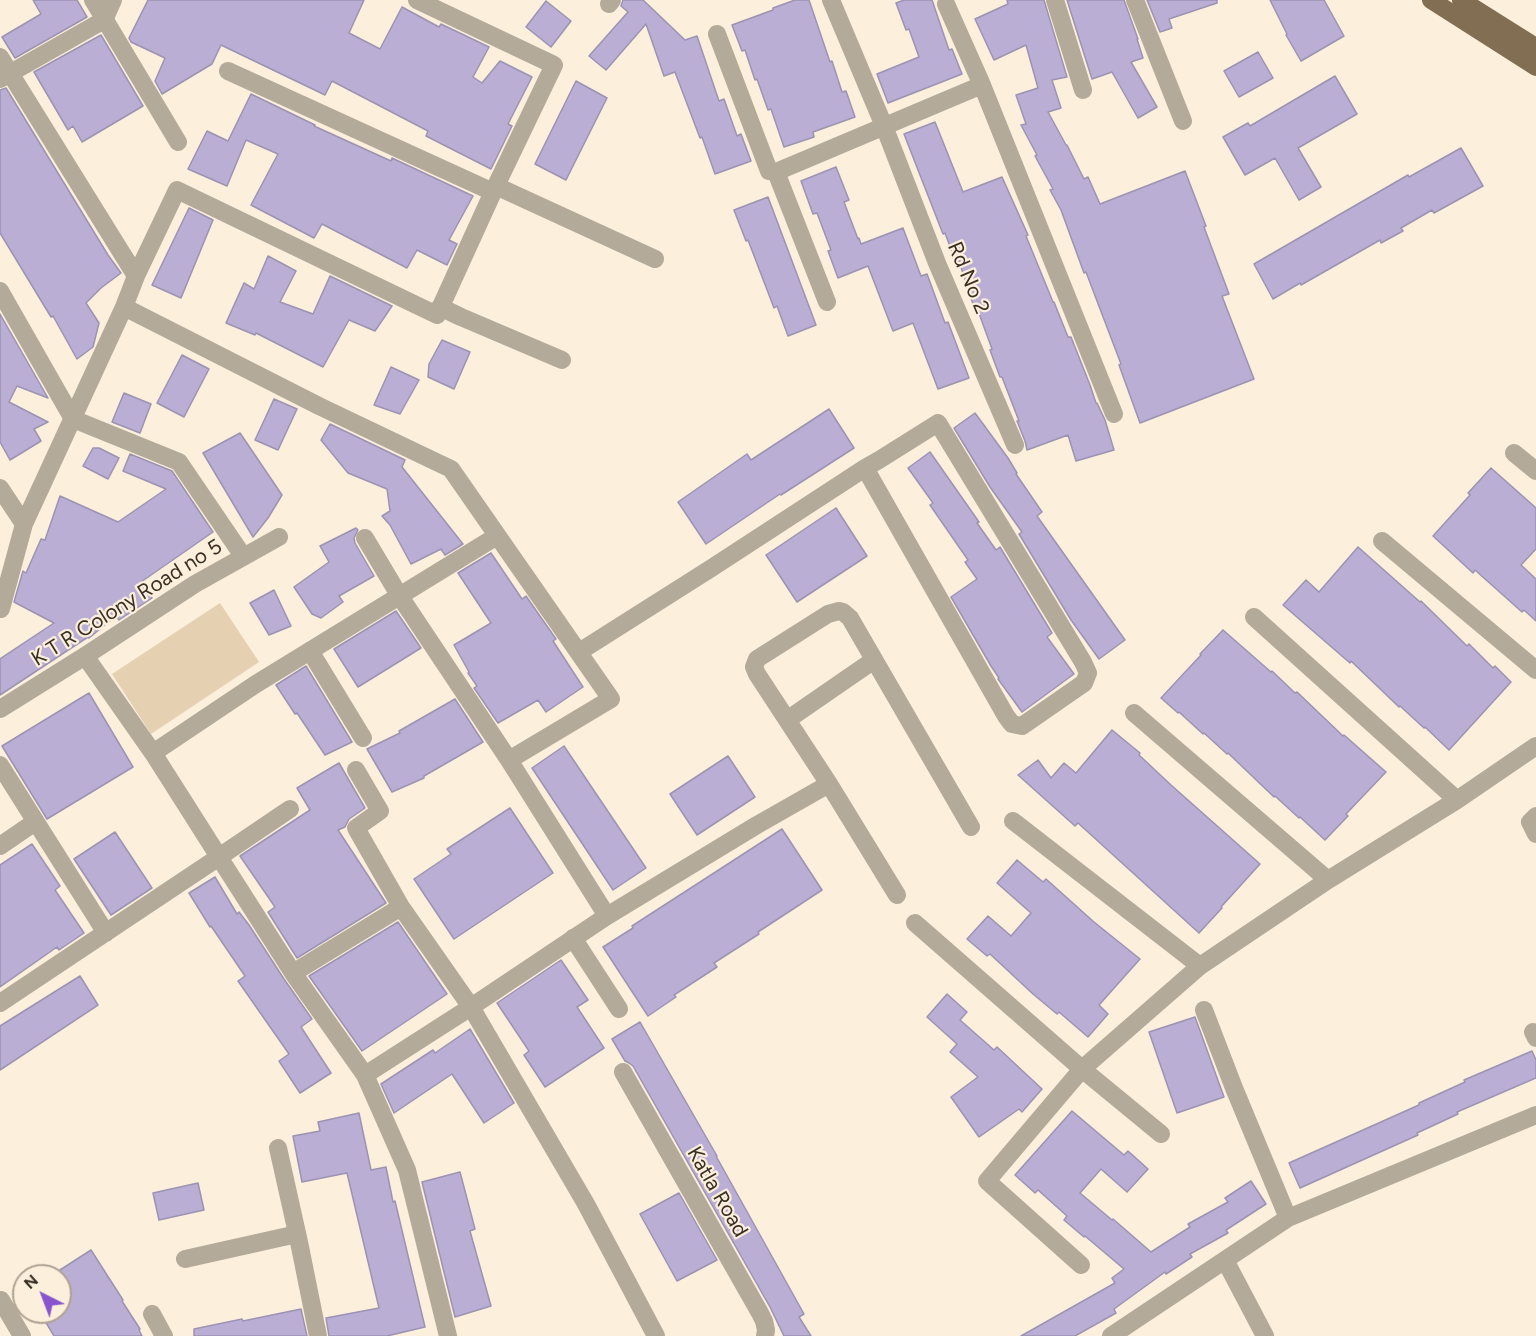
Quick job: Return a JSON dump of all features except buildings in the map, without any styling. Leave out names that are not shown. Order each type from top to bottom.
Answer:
[{"type":"main road","points":[[1431,0],[1536,67]]},
{"type":"main road","points":[[1461,0],[1536,47]]},
{"type":"street","points":[[93,0],[178,142]]},
{"type":"street","points":[[5,76],[104,20],[113,0]]},
{"type":"street","points":[[1,609],[24,524],[177,190],[437,315],[554,65],[417,0]]},
{"type":"street","name":"Rd No 2","points":[[831,0],[884,126],[937,263],[1015,445]]},
{"type":"street","points":[[1055,0],[1083,90]]},
{"type":"street","points":[[1135,0],[1184,121]]},
{"type":"street","points":[[946,4],[982,85],[1114,414]]},
{"type":"street","points":[[717,34],[769,171],[776,172],[982,85]]},
{"type":"street","points":[[0,57],[5,76],[136,276]]},
{"type":"street","points":[[228,71],[655,259]]},
{"type":"street","points":[[776,172],[827,302]]},
{"type":"street","points":[[0,291],[73,419],[179,462],[243,556]]},
{"type":"street","points":[[124,307],[319,406],[451,469],[611,699],[509,760]]},
{"type":"street","points":[[440,307],[562,360]]},
{"type":"street","points":[[579,652],[865,468],[938,423],[1083,662],[1088,673],[1084,683],[1022,726],[1012,724],[865,468]]},
{"type":"street","points":[[1514,453],[1536,471]]},
{"type":"street","points":[[0,489],[24,524]]},
{"type":"street","points":[[153,753],[256,684],[497,536]]},
{"type":"street","name":"K T R Colony Road no 5","points":[[0,709],[195,585],[279,537]]},
{"type":"street","points":[[365,538],[399,595],[509,760],[607,916]]},
{"type":"street","points":[[1382,541],[1536,670]]},
{"type":"street","points":[[897,895],[829,784],[757,674],[754,667],[757,659],[828,614],[843,612],[849,618],[971,827]]},
{"type":"street","points":[[1254,617],[1457,800]]},
{"type":"street","points":[[310,651],[363,738]]},
{"type":"street","points":[[86,656],[153,753],[293,974],[365,1075],[407,1170],[448,1336]]},
{"type":"street","points":[[788,720],[874,660]]},
{"type":"street","points":[[1134,713],[1328,880]]},
{"type":"street","points":[[1081,1265],[987,1181],[1082,1069],[1200,966],[1328,880],[1457,800],[1536,746]]},
{"type":"street","points":[[0,765],[106,933]]},
{"type":"street","points":[[356,770],[380,811],[356,828],[401,907],[471,1007],[586,1204],[656,1336]]},
{"type":"street","points":[[365,1075],[607,916],[829,784]]},
{"type":"street","points":[[0,1003],[290,809]]},
{"type":"street","points":[[1536,816],[1530,822],[1536,834]]},
{"type":"street","points":[[1013,821],[1200,966]]},
{"type":"street","points":[[0,846],[35,822]]},
{"type":"street","points":[[293,974],[401,907]]},
{"type":"street","points":[[915,923],[1082,1069],[1161,1134]]},
{"type":"street","points":[[573,938],[620,1009]]},
{"type":"street","points":[[1204,1010],[1288,1218]]},
{"type":"street","name":"Katla Road","points":[[622,1072],[760,1313],[766,1330],[765,1336]]},
{"type":"street","points":[[1111,1336],[1288,1218],[1536,1115]]},
{"type":"street","points":[[278,1148],[318,1336]]},
{"type":"street","points":[[185,1259],[297,1234]]},
{"type":"street","points":[[1225,1260],[1265,1336]]},
{"type":"street","points":[[1,1300],[22,1336]]},
{"type":"street","points":[[152,1314],[164,1336]]},
{"type":"shaded area","points":[[220,603],[259,662],[151,734],[112,674]]}]
